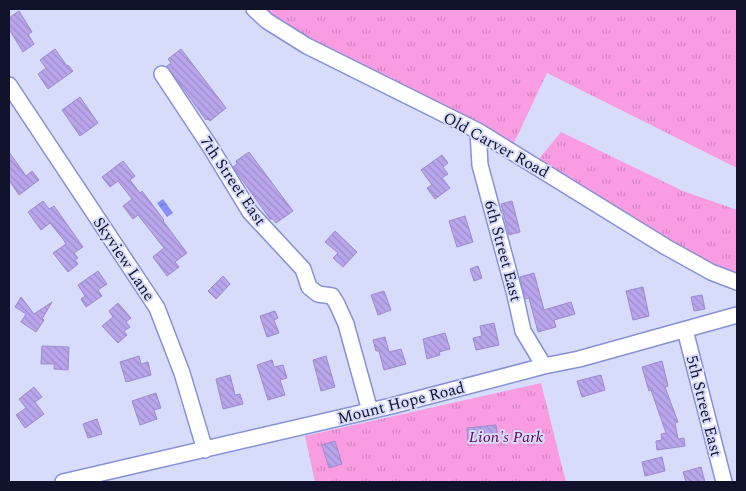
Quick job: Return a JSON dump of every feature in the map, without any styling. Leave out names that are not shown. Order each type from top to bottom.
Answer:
[{"type":"street","name":"Old Carver Road","points":[[254,9],[267,22],[307,46],[478,131],[666,247],[711,272],[737,282]]},
{"type":"street","name":"7th Street East","points":[[162,74],[211,148],[250,212],[304,269],[309,287],[318,294],[332,296],[337,304],[346,324],[370,411]]},
{"type":"street","name":"Skyview Lane","points":[[9,84],[97,218],[144,285],[157,308],[182,373],[205,450]]},
{"type":"street","name":"6th Street East","points":[[478,131],[480,165],[523,331],[544,366]]},
{"type":"street","name":"Mount Hope Road","points":[[63,482],[370,411],[544,366],[579,359],[737,315]]},
{"type":"street","name":"5th Street East","points":[[685,330],[724,482]]},
{"type":"green space","points":[[255,9],[737,9],[737,168],[547,73],[510,151]]},
{"type":"green space","points":[[561,132],[683,191],[737,210],[737,282],[534,165]]},
{"type":"green space","name":"Lion's Park","points":[[541,383],[566,482],[315,482],[305,436]]},
{"type":"water","points":[[163,199],[173,213],[167,217],[157,203]]},
{"type":"building","points":[[19,11],[32,32],[28,34],[34,44],[23,52],[9,29],[9,18]]},
{"type":"building","points":[[55,49],[73,71],[48,89],[38,74],[46,68],[40,60]]},
{"type":"building","points":[[181,49],[226,108],[210,121],[206,120],[167,66],[171,63],[168,59]]},
{"type":"building","points":[[80,97],[98,123],[80,136],[62,110]]},
{"type":"building","points":[[9,152],[26,176],[32,171],[39,180],[19,195],[9,180]]},
{"type":"building","points":[[249,152],[293,211],[276,223],[273,219],[270,219],[233,167],[237,164],[236,161]]},
{"type":"building","points":[[442,155],[448,163],[443,167],[448,174],[442,178],[450,188],[435,199],[427,188],[432,185],[421,170]]},
{"type":"building","points":[[123,161],[135,176],[130,180],[140,193],[142,191],[187,253],[175,262],[179,267],[167,276],[153,257],[164,248],[138,215],[133,219],[123,206],[132,199],[118,181],[110,187],[102,177]]},
{"type":"building","points":[[43,201],[49,209],[54,206],[83,247],[74,253],[78,258],[75,260],[78,264],[68,272],[53,253],[66,244],[63,239],[50,223],[41,230],[28,212]]},
{"type":"building","points":[[512,201],[520,232],[509,235],[501,204]]},
{"type":"building","points":[[465,216],[473,242],[457,247],[449,221]]},
{"type":"building","points":[[335,231],[357,252],[343,267],[333,258],[338,253],[325,242]]},
{"type":"building","points":[[478,266],[482,278],[474,281],[470,269]]},
{"type":"building","points":[[98,271],[107,284],[98,290],[102,296],[86,307],[81,299],[85,296],[78,285]]},
{"type":"building","points":[[534,273],[544,310],[571,302],[575,314],[554,320],[556,327],[538,332],[529,298],[525,299],[520,277]]},
{"type":"building","points":[[223,276],[230,284],[216,299],[208,291]]},
{"type":"building","points":[[643,287],[649,316],[633,320],[626,291]]},
{"type":"building","points":[[384,291],[391,310],[378,315],[371,295]]},
{"type":"building","points":[[702,295],[705,309],[694,311],[691,297]]},
{"type":"building","points":[[21,297],[34,314],[52,302],[36,332],[21,322],[26,314],[15,307]]},
{"type":"building","points":[[118,303],[131,318],[126,322],[130,327],[124,331],[127,335],[118,343],[102,326],[113,317],[109,311]]},
{"type":"building","points":[[275,311],[278,318],[274,320],[279,333],[267,337],[260,316]]},
{"type":"building","points":[[494,323],[499,345],[476,350],[473,338],[482,336],[480,326]]},
{"type":"building","points":[[445,333],[450,349],[439,352],[440,355],[427,359],[423,339]]},
{"type":"building","points":[[385,337],[389,352],[401,349],[406,364],[384,370],[379,351],[376,351],[373,340]]},
{"type":"building","points":[[42,346],[69,347],[68,370],[54,369],[54,364],[41,364]]},
{"type":"building","points":[[139,356],[141,364],[148,362],[151,375],[126,382],[120,362]]},
{"type":"building","points":[[326,356],[335,387],[321,391],[313,360]]},
{"type":"building","points":[[272,360],[274,367],[283,365],[287,378],[280,380],[285,395],[268,400],[257,365]]},
{"type":"building","points":[[662,361],[668,386],[665,387],[678,422],[675,423],[678,439],[684,438],[685,446],[657,450],[656,441],[662,440],[661,434],[666,433],[651,390],[649,391],[642,367]]},
{"type":"building","points":[[230,375],[235,395],[240,394],[243,404],[223,409],[216,379]]},
{"type":"building","points":[[601,375],[605,390],[582,397],[577,381]]},
{"type":"building","points":[[34,387],[42,397],[35,402],[44,414],[25,428],[16,415],[26,408],[19,399]]},
{"type":"building","points":[[156,393],[161,408],[154,410],[157,419],[140,425],[132,401]]},
{"type":"building","points":[[97,419],[102,434],[88,438],[83,424]]},
{"type":"building","points":[[496,425],[498,440],[468,443],[467,428]]},
{"type":"building","points":[[335,441],[342,464],[329,468],[322,445]]},
{"type":"building","points":[[662,457],[665,471],[645,476],[642,462]]},
{"type":"building","points":[[701,467],[705,482],[686,482],[683,472]]}]
